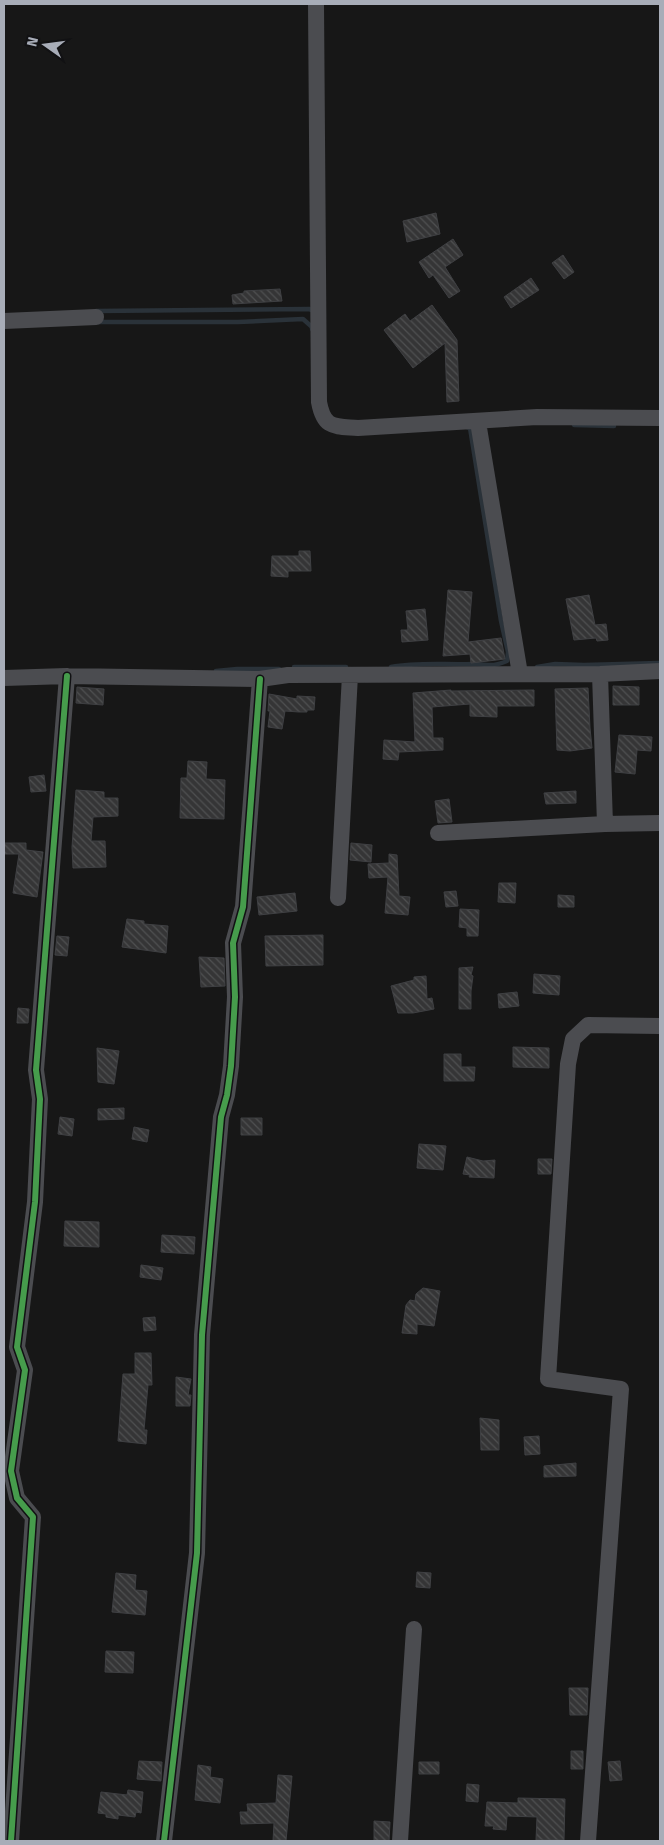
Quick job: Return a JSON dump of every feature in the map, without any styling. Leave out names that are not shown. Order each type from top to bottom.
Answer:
[{"type":"street","points":[[316,4],[319,402],[321,414],[326,421],[333,425],[358,428],[537,417],[660,418]]},
{"type":"street","points":[[4,321],[96,317]]},
{"type":"street","points":[[478,422],[520,674]]},
{"type":"street","points":[[4,678],[67,676],[260,679],[288,675],[600,674],[660,671]]},
{"type":"street","points":[[600,674],[606,824]]},
{"type":"street","points":[[338,898],[350,675]]},
{"type":"street","points":[[11,1841],[33,1517],[17,1498],[11,1471],[25,1370],[18,1347],[35,1202],[40,1099],[36,1070],[67,676]]},
{"type":"street","points":[[164,1841],[198,1553],[202,1335],[221,1116],[227,1095],[231,1066],[235,996],[233,943],[243,907],[260,679]]},
{"type":"street","points":[[438,833],[660,823]]},
{"type":"street","points":[[588,1841],[621,1389],[548,1379],[568,1064],[573,1039],[588,1025],[660,1026]]},
{"type":"street","points":[[400,1841],[414,1629]]},
{"type":"building","points":[[436,213],[440,234],[407,242],[403,221]]},
{"type":"building","points":[[453,239],[463,255],[445,267],[460,291],[449,298],[433,275],[429,278],[419,262]]},
{"type":"building","points":[[563,255],[574,272],[564,279],[552,263]]},
{"type":"building","points":[[531,278],[539,290],[511,308],[504,297]]},
{"type":"building","points":[[280,289],[282,301],[233,304],[232,295],[244,293],[244,291]]},
{"type":"building","points":[[432,305],[457,340],[459,401],[447,402],[445,343],[413,368],[384,330],[405,314],[410,321]]},
{"type":"building","points":[[299,551],[310,551],[311,571],[288,571],[288,577],[271,576],[272,556],[299,556]]},
{"type":"building","points":[[448,590],[472,592],[468,642],[501,638],[505,659],[471,663],[470,654],[443,656]]},
{"type":"building","points":[[589,595],[595,625],[606,624],[608,640],[597,641],[596,638],[574,640],[566,599]]},
{"type":"building","points":[[425,609],[428,640],[402,642],[401,630],[408,630],[406,611]]},
{"type":"building","points":[[613,686],[639,687],[639,705],[613,705]]},
{"type":"building","points":[[77,687],[104,689],[103,705],[76,703]]},
{"type":"building","points":[[588,688],[592,748],[570,751],[557,750],[555,689]]},
{"type":"building","points":[[451,690],[534,690],[534,706],[497,706],[497,717],[470,716],[470,704],[432,707],[433,738],[443,738],[443,750],[399,752],[398,760],[383,759],[384,740],[415,742],[413,693]]},
{"type":"building","points":[[269,694],[297,699],[297,696],[315,697],[314,710],[307,710],[307,712],[285,711],[282,729],[268,727],[270,711],[268,711]]},
{"type":"building","points":[[619,735],[652,737],[651,751],[637,750],[635,774],[615,772]]},
{"type":"building","points":[[188,761],[207,762],[206,779],[225,780],[224,819],[180,818],[181,778],[187,778]]},
{"type":"building","points":[[44,775],[46,791],[31,792],[29,777]]},
{"type":"building","points":[[76,790],[104,792],[104,798],[118,798],[118,816],[93,817],[91,841],[105,841],[106,867],[73,868],[72,847]]},
{"type":"building","points":[[576,791],[576,803],[546,804],[544,793]]},
{"type":"building","points":[[449,799],[452,822],[438,823],[435,801]]},
{"type":"building","points":[[4,843],[26,843],[26,850],[43,852],[37,897],[13,893],[19,854],[4,854]]},
{"type":"building","points":[[351,843],[372,845],[371,862],[350,860]]},
{"type":"building","points":[[389,854],[397,855],[399,896],[410,897],[408,915],[385,913],[388,877],[369,878],[368,864],[389,863]]},
{"type":"building","points":[[499,883],[516,883],[515,903],[498,902]]},
{"type":"building","points":[[456,891],[458,906],[446,907],[444,892]]},
{"type":"building","points":[[295,893],[297,911],[259,915],[257,897]]},
{"type":"building","points":[[558,895],[574,896],[574,907],[558,907]]},
{"type":"building","points":[[460,909],[479,910],[478,936],[467,936],[467,928],[459,927]]},
{"type":"building","points":[[127,919],[144,921],[144,924],[168,926],[166,953],[122,947]]},
{"type":"building","points":[[323,935],[323,965],[266,966],[265,936]]},
{"type":"building","points":[[57,936],[69,937],[67,956],[55,955]]},
{"type":"building","points":[[199,957],[224,958],[225,986],[201,987]]},
{"type":"building","points":[[473,967],[471,975],[473,976],[471,1009],[459,1009],[459,968]]},
{"type":"building","points":[[534,974],[560,976],[559,995],[533,993]]},
{"type":"building","points":[[426,976],[427,999],[432,998],[434,1009],[413,1013],[398,1013],[391,986],[414,980],[414,977]]},
{"type":"building","points":[[517,992],[519,1006],[499,1008],[498,994]]},
{"type":"building","points":[[18,1008],[29,1009],[28,1023],[17,1023]]},
{"type":"building","points":[[513,1047],[549,1048],[549,1068],[513,1067]]},
{"type":"building","points":[[97,1048],[119,1051],[114,1084],[98,1082]]},
{"type":"building","points":[[444,1054],[461,1054],[461,1067],[475,1067],[474,1081],[444,1081]]},
{"type":"building","points":[[124,1108],[124,1119],[98,1120],[98,1109]]},
{"type":"building","points":[[60,1117],[74,1119],[72,1136],[58,1134]]},
{"type":"building","points":[[241,1118],[262,1118],[262,1135],[241,1135]]},
{"type":"building","points":[[134,1127],[149,1130],[147,1142],[132,1139]]},
{"type":"building","points":[[419,1144],[446,1146],[443,1170],[417,1168]]},
{"type":"building","points":[[467,1157],[483,1161],[495,1160],[494,1178],[469,1177],[470,1175],[463,1174]]},
{"type":"building","points":[[538,1159],[552,1159],[551,1174],[538,1174]]},
{"type":"building","points":[[65,1221],[99,1222],[99,1247],[64,1246]]},
{"type":"building","points":[[162,1235],[195,1237],[194,1254],[161,1252]]},
{"type":"building","points":[[141,1265],[163,1268],[161,1280],[140,1277]]},
{"type":"building","points":[[423,1288],[440,1291],[434,1326],[417,1324],[417,1334],[402,1333],[406,1305],[410,1300],[415,1301],[416,1294]]},
{"type":"building","points":[[155,1317],[156,1330],[144,1331],[143,1318]]},
{"type":"building","points":[[135,1353],[151,1353],[152,1385],[148,1385],[144,1430],[147,1430],[146,1444],[118,1441],[123,1374],[135,1374]]},
{"type":"building","points":[[176,1377],[191,1379],[188,1395],[191,1395],[190,1406],[176,1406]]},
{"type":"building","points":[[480,1418],[499,1420],[499,1450],[481,1450]]},
{"type":"building","points":[[539,1436],[540,1454],[525,1455],[524,1437]]},
{"type":"building","points":[[576,1463],[576,1476],[544,1477],[544,1466]]},
{"type":"building","points":[[417,1572],[431,1573],[430,1588],[416,1587]]},
{"type":"building","points":[[116,1573],[136,1575],[135,1590],[147,1591],[145,1615],[112,1612]]},
{"type":"building","points":[[106,1651],[134,1652],[133,1673],[105,1672]]},
{"type":"building","points":[[569,1688],[588,1688],[587,1715],[570,1715]]},
{"type":"building","points":[[571,1751],[583,1751],[583,1769],[571,1769]]},
{"type":"building","points":[[139,1761],[162,1762],[161,1781],[137,1779]]},
{"type":"building","points":[[620,1761],[622,1780],[610,1781],[608,1762]]},
{"type":"building","points":[[419,1762],[439,1762],[439,1774],[419,1774]]},
{"type":"building","points":[[198,1765],[211,1767],[210,1777],[223,1779],[220,1803],[195,1800]]},
{"type":"building","points":[[278,1775],[292,1776],[286,1841],[273,1841],[274,1823],[241,1824],[240,1812],[248,1812],[247,1804],[276,1803]]},
{"type":"building","points":[[467,1784],[479,1785],[478,1802],[466,1801]]},
{"type":"building","points":[[128,1790],[143,1792],[141,1813],[136,1812],[135,1817],[118,1815],[118,1819],[106,1817],[106,1814],[98,1813],[101,1792],[127,1795]]},
{"type":"building","points":[[518,1798],[565,1799],[564,1840],[536,1840],[537,1817],[507,1816],[506,1830],[493,1829],[494,1826],[485,1826],[487,1802],[518,1803]]},
{"type":"building","points":[[374,1821],[390,1822],[389,1841],[374,1841]]},
{"type":"waterway","points":[[96,311],[309,309],[315,311]]},
{"type":"waterway","points":[[98,322],[238,322],[303,319],[312,329]]},
{"type":"waterway","points":[[574,425],[614,426]]},
{"type":"waterway","points":[[391,667],[421,664],[493,665],[507,661],[508,652],[501,621],[470,428],[467,427]]},
{"type":"waterway","points":[[537,667],[555,664],[659,663]]},
{"type":"waterway","points":[[294,667],[346,667]]},
{"type":"waterway","points":[[216,671],[279,669]]},
{"type":"cycle path","points":[[11,1841],[33,1517],[17,1498],[11,1471],[25,1370],[17,1347],[35,1202],[40,1099],[36,1070],[67,676]]},
{"type":"cycle path","points":[[164,1841],[197,1553],[202,1335],[221,1117],[227,1095],[231,1066],[235,997],[233,943],[243,907],[260,679]]}]
